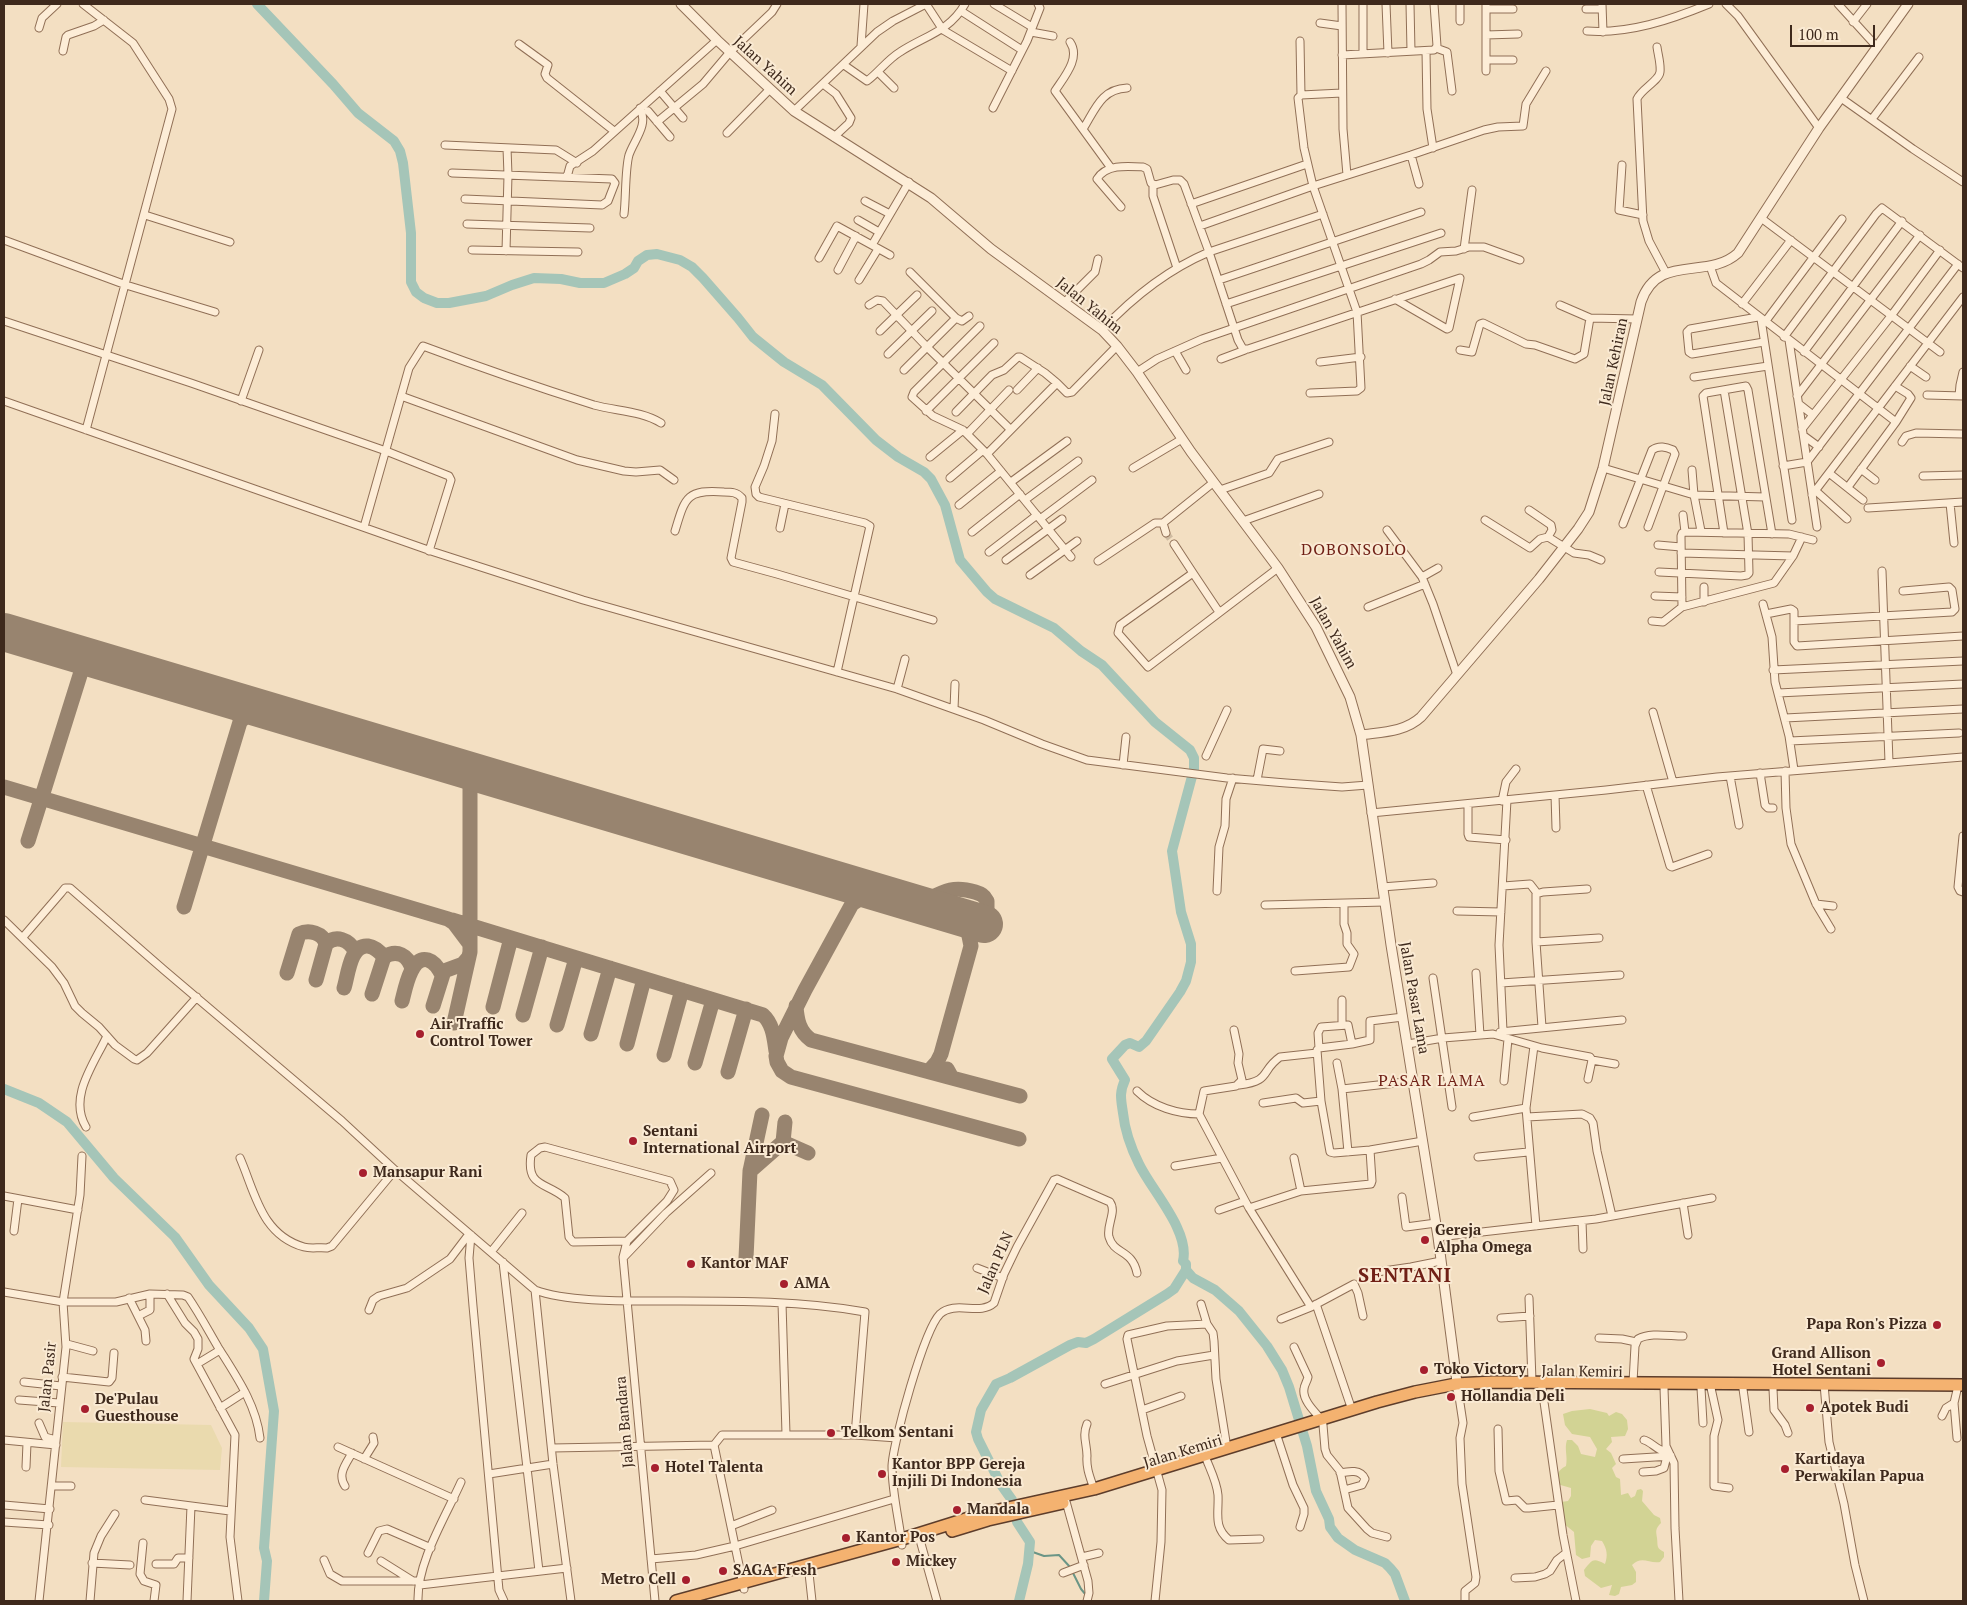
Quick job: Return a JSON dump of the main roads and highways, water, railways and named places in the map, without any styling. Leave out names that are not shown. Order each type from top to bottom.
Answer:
[{"type":"highway","name":"Jalan Kemiri","points":[[1320,1423],[1352,1410],[1415,1392],[1457,1387],[1538,1383],[1633,1382],[1744,1389],[1824,1387],[1961,1389]]},
{"type":"highway","name":"Jalan Kemiri","points":[[1538,1383],[1664,1388],[1711,1387]]},
{"type":"highway","name":"Jalan Kemiri","points":[[987,1516],[1065,1499],[1158,1472],[1227,1448],[1457,1387]]},
{"type":"highway","points":[[1711,1387],[1824,1387]]},
{"type":"highway","name":"Jalan Kemiri","points":[[1065,1499],[1094,1489],[1207,1461],[1282,1434]]},
{"type":"highway","points":[[902,1542],[920,1540],[987,1516]]},
{"type":"highway","points":[[676,1601],[743,1586],[902,1542],[987,1516]]},
{"type":"highway","points":[[702,1601],[743,1586]]},
{"type":"waterway","points":[[257,4],[358,113],[394,141],[400,151],[411,233],[411,282],[416,292],[424,298],[437,303],[449,303],[486,296],[534,278],[561,279],[580,283],[604,283],[625,274],[647,255],[657,254],[680,260],[692,267],[753,337],[784,362],[822,385],[876,440],[898,457],[924,472],[931,479],[945,505],[960,560],[987,592],[995,599],[1054,628],[1081,651],[1102,665],[1155,722],[1190,750],[1194,758],[1194,769],[1172,851],[1181,912],[1191,944],[1191,962],[1186,981],[1146,1041],[1139,1047],[1130,1043],[1125,1045],[1112,1059],[1125,1080],[1121,1092],[1121,1100],[1129,1140],[1145,1175],[1176,1224],[1184,1249],[1183,1261],[1186,1264],[1186,1270],[1174,1289],[1094,1339],[1086,1343],[1078,1342],[1070,1345],[996,1384],[981,1410],[976,1432],[978,1439],[1000,1483],[1012,1500],[1017,1522],[1030,1542],[1028,1564],[1019,1601]]},
{"type":"waterway","points":[[4,1089],[39,1103],[67,1122],[114,1178],[175,1237],[209,1285],[249,1328],[263,1349],[274,1411],[264,1548],[267,1561],[264,1601]]},
{"type":"waterway","points":[[1186,1270],[1193,1278],[1215,1290],[1239,1311],[1267,1346],[1282,1370],[1289,1387],[1307,1446],[1316,1491],[1329,1519],[1330,1527],[1338,1538],[1355,1550],[1385,1563],[1395,1574],[1405,1601]]},
{"type":"waterway","points":[[1030,1551],[1044,1556],[1059,1555],[1070,1567]]},
{"type":"waterway","points":[[1072,1571],[1086,1595]]},
{"type":"tunnel","points":[[1166,533],[1174,544]]},
{"type":"place","name":"Air Traffic Control Tower","points":[[420,1034]]},
{"type":"place","name":"Sentani International Airport","points":[[633,1141]]},
{"type":"place","name":"Mansapur Rani","points":[[363,1173]]},
{"type":"place","name":"Gereja Alpha Omega","points":[[1425,1240]]},
{"type":"place","name":"Kantor MAF","points":[[691,1264]]},
{"type":"place","name":"AMA","points":[[784,1284]]},
{"type":"place","name":"Papa Ron's Pizza","points":[[1937,1325]]},
{"type":"place","name":"Grand Allison Hotel Sentani","points":[[1881,1363]]},
{"type":"place","name":"Toko Victory","points":[[1424,1370]]},
{"type":"place","name":"Hollandia Deli","points":[[1451,1397]]},
{"type":"place","name":"Apotek Budi","points":[[1810,1408]]},
{"type":"place","name":"De'Pulau Guesthouse","points":[[85,1409]]},
{"type":"place","name":"Telkom Sentani","points":[[831,1433]]},
{"type":"place","name":"Hotel Talenta","points":[[655,1468]]},
{"type":"place","name":"Kartidaya Perwakilan Papua","points":[[1785,1469]]},
{"type":"place","name":"Kantor BPP Gereja Injili Di Indonesia","points":[[882,1474]]},
{"type":"place","name":"Mandala","points":[[957,1510]]},
{"type":"place","name":"Kantor Pos","points":[[846,1538]]},
{"type":"place","name":"Mickey","points":[[896,1562]]},
{"type":"place","name":"SAGA Fresh","points":[[723,1571]]},
{"type":"place","name":"Metro Cell","points":[[686,1580]]},
{"type":"district","name":"DOBONSOLO","points":[[1354,550]]},
{"type":"district","name":"PASAR LAMA","points":[[1432,1081]]},
{"type":"district","name":"SENTANI","points":[[1405,1276]]}]
